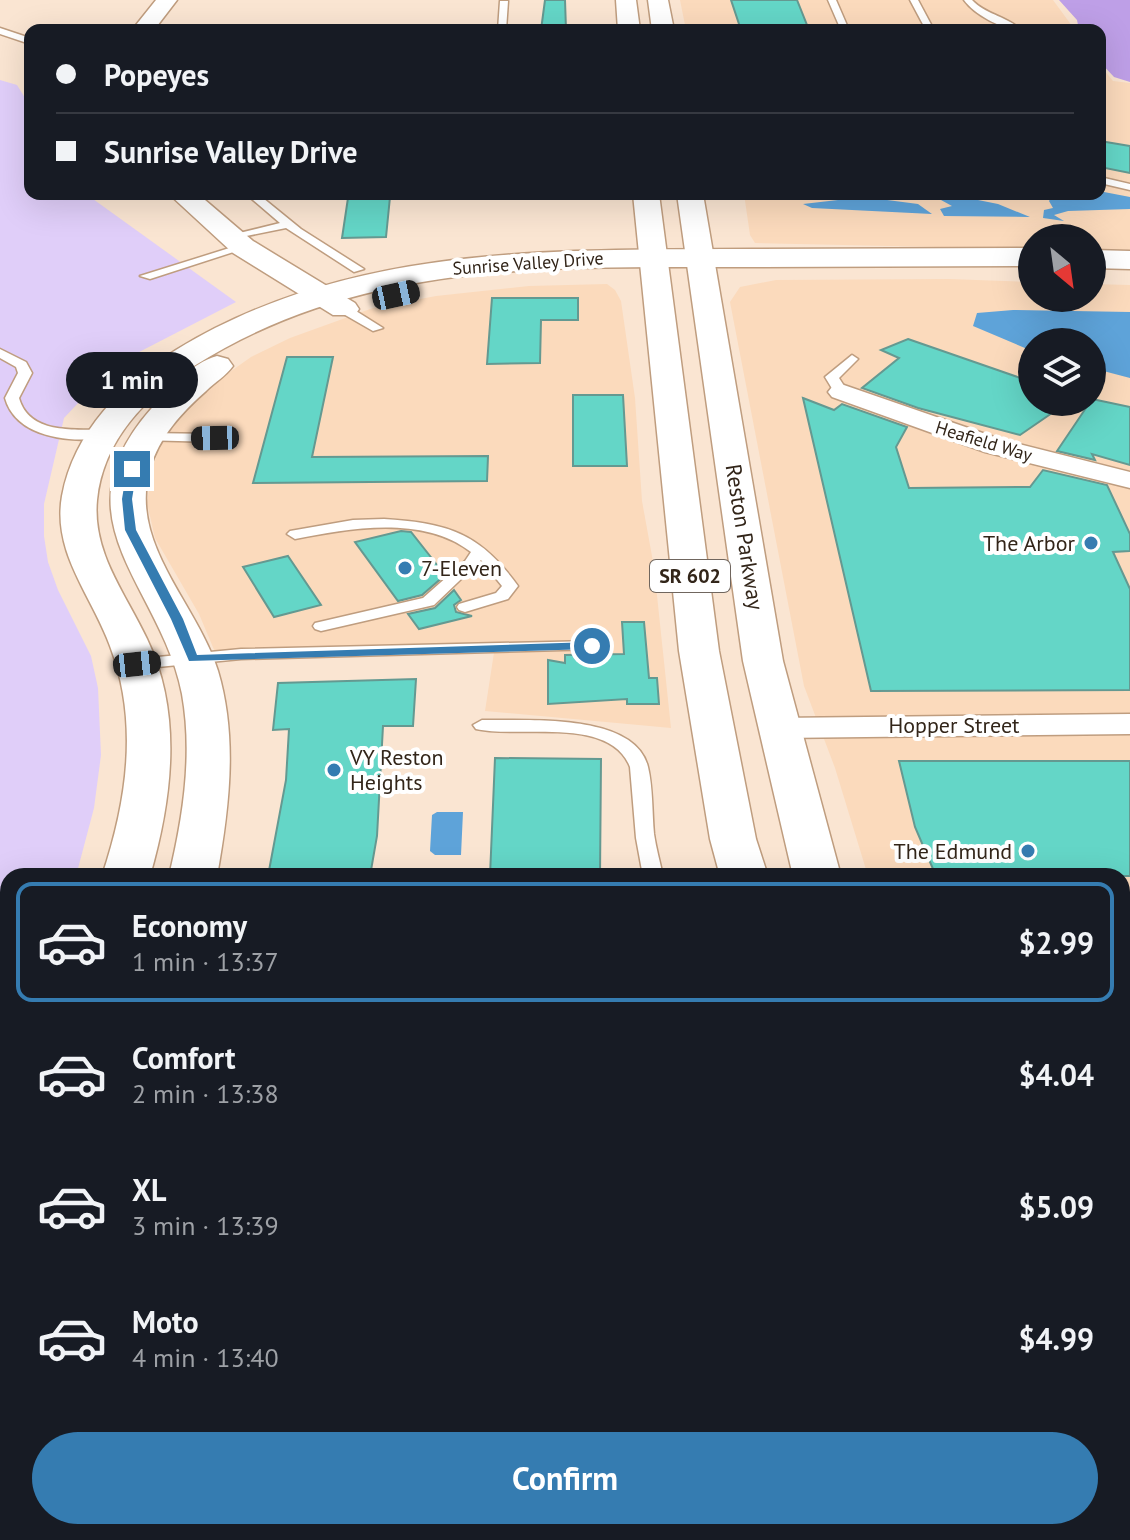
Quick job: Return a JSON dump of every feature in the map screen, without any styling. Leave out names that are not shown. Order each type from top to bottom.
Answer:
[{"type":"main road","points":[[148,24],[167,0]]},
{"type":"main road","points":[[626,0],[628,24]]},
{"type":"main road","points":[[658,0],[662,24]]},
{"type":"main road","points":[[189,200],[237,243],[347,311]]},
{"type":"main road","name":"SR 602","points":[[647,200],[699,651],[733,839],[742,868]]},
{"type":"main road","name":"Reston Parkway","points":[[691,200],[763,661],[815,868]]},
{"type":"main road","name":"Sunrise Valley Drive","points":[[701,266],[1018,257]]},
{"type":"main road","points":[[1106,259],[1130,260]]},
{"type":"main road","name":"Sunrise Valley Drive","points":[[195,868],[203,829],[209,756],[204,706],[193,659],[177,619],[139,551],[128,521],[130,478],[146,437],[176,400],[230,358],[278,333],[347,311],[416,291],[475,281],[653,266],[1018,273]]},
{"type":"main road","points":[[1106,274],[1130,275]]},
{"type":"main road","name":"Sunrise Valley Drive","points":[[128,868],[140,830],[147,773],[147,717],[137,664],[91,571],[80,535],[79,501],[84,474],[103,434],[139,392],[186,356],[251,322],[347,311]]},
{"type":"street","name":"Heafield Way","points":[[841,392],[994,446],[1130,480]]},
{"type":"street","name":"Hopper Street","points":[[779,728],[1130,724]]},
{"type":"lane","points":[[832,0],[842,24]]},
{"type":"lane","points":[[914,0],[927,24]]},
{"type":"lane","points":[[968,0],[976,12],[1010,24]]},
{"type":"lane","points":[[502,24],[504,1]]},
{"type":"lane","points":[[0,31],[24,39]]},
{"type":"lane","points":[[1106,181],[1130,187]]},
{"type":"lane","points":[[259,200],[358,269]]},
{"type":"lane","points":[[146,276],[289,224]]},
{"type":"lane","points":[[0,353],[21,365],[25,373],[12,398],[16,413],[25,421],[53,432],[103,434]]},
{"type":"lane","points":[[841,392],[832,377],[852,359]]},
{"type":"lane","points":[[146,437],[215,438]]},
{"type":"lane","points":[[295,534],[331,526],[418,526],[461,537],[480,550],[510,589],[502,596],[465,607]]},
{"type":"lane","points":[[321,626],[348,623],[428,602],[471,564],[480,550]]},
{"type":"lane","points":[[348,623],[370,626],[407,621]]},
{"type":"lane","points":[[137,664],[259,654],[592,646]]},
{"type":"lane","points":[[482,725],[582,728],[598,732],[627,747],[639,767],[645,838],[651,868]]},
{"type":"shaded area","points":[[680,0],[1053,0],[1071,24],[685,24]]},
{"type":"shaded area","points":[[1059,0],[1130,0],[1130,82],[1114,77],[1106,68],[1106,24],[1078,24]]},
{"type":"shaded area","points":[[1106,72],[1113,81],[1130,83],[1130,252],[1106,251],[1106,224],[1018,224],[1018,249],[755,243],[750,235],[745,200],[1106,200]]},
{"type":"shaded area","points":[[0,80],[17,85],[24,96],[24,200],[94,200],[236,302],[114,365],[64,418],[44,504],[44,536],[48,562],[58,590],[91,656],[98,688],[101,755],[94,808],[78,868],[0,868]]},
{"type":"shaded area","points":[[949,279],[1018,281],[1018,312],[1106,312],[1106,284],[1130,285],[1130,868],[866,868],[835,768],[804,686],[730,302],[740,287],[776,280]]},
{"type":"shaded area","points":[[607,284],[621,301],[635,398],[642,501],[654,567],[671,728],[485,711],[495,646],[259,648],[215,652],[199,614],[155,538],[147,503],[152,469],[160,446],[186,409],[210,386],[251,357],[290,338],[373,308],[436,296],[529,286]]},
{"type":"water","points":[[1106,192],[1130,197],[1130,209],[1068,211],[1054,215],[1064,221],[1043,218],[1044,210],[1053,208],[1049,201],[1106,200]]},
{"type":"water","points":[[887,200],[918,204],[932,214],[812,208],[803,204]]},
{"type":"water","points":[[941,200],[978,200],[998,204],[1030,217],[944,216],[940,209],[952,206]]},
{"type":"water","points":[[1013,310],[1130,312],[1130,378],[1106,372],[1106,328],[1018,328],[1018,345],[973,326],[977,313]]},
{"type":"water","points":[[437,812],[463,812],[461,855],[435,855],[430,851],[432,815]]},
{"type":"building","points":[[545,0],[565,0],[566,24],[542,24]]},
{"type":"building","points":[[731,0],[797,0],[807,24],[739,24]]},
{"type":"building","points":[[1106,142],[1130,146],[1130,173],[1106,168]]},
{"type":"building","points":[[348,200],[390,200],[386,237],[342,238]]},
{"type":"building","points":[[492,298],[578,298],[578,320],[541,320],[540,363],[487,364]]},
{"type":"building","points":[[908,339],[1018,377],[1018,416],[1048,416],[1020,435],[918,408],[862,388],[899,358],[881,350]]},
{"type":"building","points":[[287,357],[333,357],[312,457],[488,456],[487,481],[253,483]]},
{"type":"building","points":[[573,395],[623,395],[627,466],[573,466]]},
{"type":"building","name":"The Arbor","points":[[803,398],[834,410],[842,404],[907,427],[896,447],[909,488],[1030,487],[1043,470],[1107,485],[1130,534],[1130,551],[1113,552],[1130,589],[1130,690],[871,691]]},
{"type":"building","points":[[1106,402],[1130,407],[1130,465],[1092,454],[1095,460],[1057,451],[1081,416],[1106,416]]},
{"type":"building","points":[[401,531],[411,532],[445,575],[422,595],[398,601],[355,542]]},
{"type":"building","points":[[288,556],[321,605],[274,617],[243,567]]},
{"type":"building","points":[[454,590],[461,600],[454,605],[456,612],[472,616],[419,629],[408,614],[435,608]]},
{"type":"building","points":[[622,622],[644,622],[649,678],[657,678],[659,704],[627,704],[627,699],[548,704],[548,660],[565,663],[565,655],[624,654]]},
{"type":"building","name":"VY Reston Heights","points":[[416,679],[413,726],[383,726],[377,836],[371,868],[270,868],[286,780],[289,729],[273,730],[278,683]]},
{"type":"building","name":"VY Reston Heights","points":[[495,758],[601,759],[600,868],[490,868]]},
{"type":"building","name":"The Edmund","points":[[899,761],[1130,761],[1130,868],[933,868],[915,827]]},
{"type":"place","name":"The Arbor","points":[[1091,543]]},
{"type":"place","name":"7-Eleven","points":[[405,568]]},
{"type":"place","name":"VY Reston Heights","points":[[334,770]]},
{"type":"place","name":"The Edmund","points":[[1028,851]]},
{"type":"route","points":[[132,469],[127,499],[130,530],[177,619],[193,659],[241,654],[592,646]]}]
